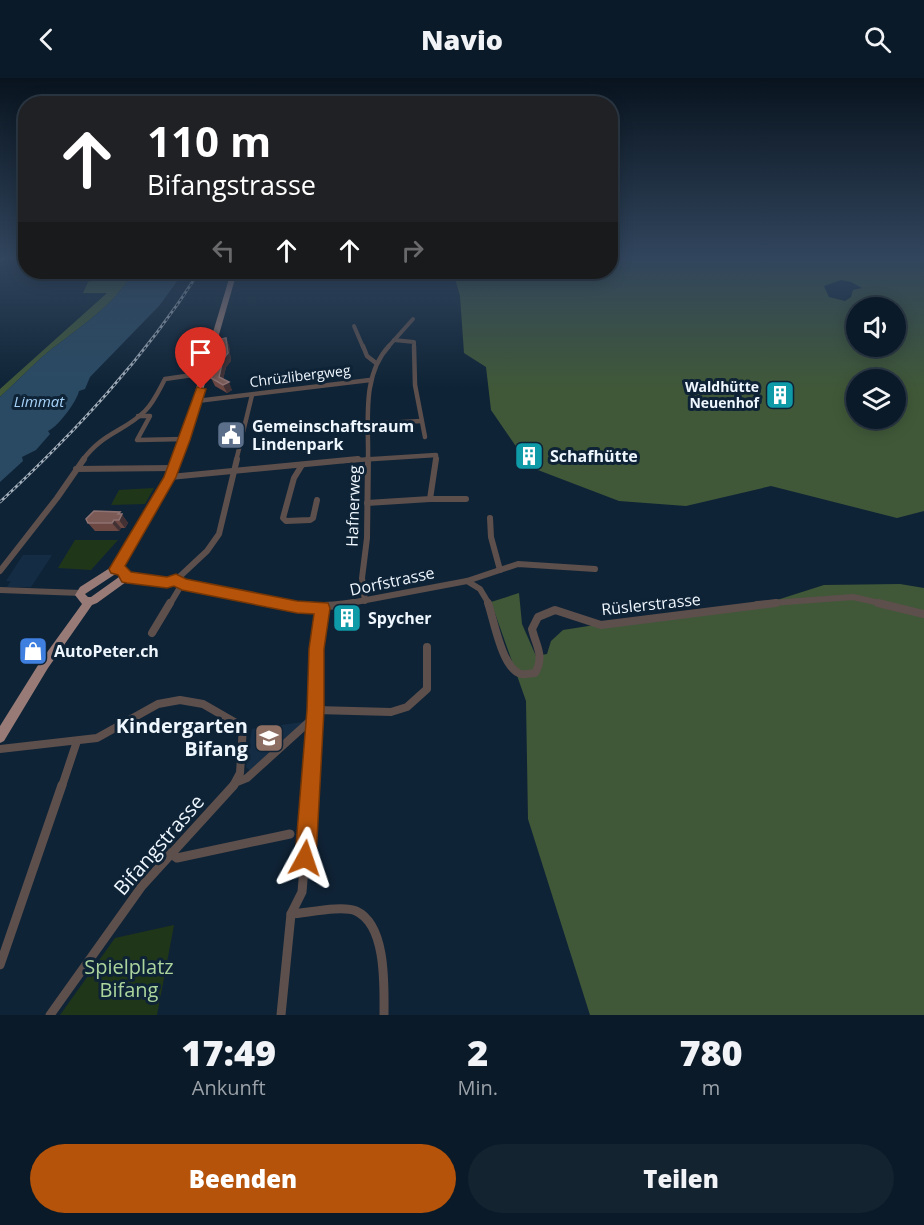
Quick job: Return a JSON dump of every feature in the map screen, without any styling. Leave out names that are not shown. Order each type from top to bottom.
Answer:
[{"type":"main road","points":[[0,737],[85,597],[86,587],[116,569],[171,472],[185,440],[226,301]]},
{"type":"main road","points":[[85,597],[124,577],[124,572],[116,569]]},
{"type":"street","name":"Hafnerweg","points":[[365,601],[363,578],[367,538],[370,380],[376,363],[413,319]]},
{"type":"street","points":[[354,326],[367,356],[376,363]]},
{"type":"street","points":[[394,340],[414,342],[415,385],[425,437]]},
{"type":"street","points":[[0,571],[57,498],[84,456],[99,440],[138,416],[155,399],[165,379],[206,373]]},
{"type":"street","name":"Chrüzlibergweg","points":[[197,401],[370,380]]},
{"type":"street","points":[[152,633],[179,582],[219,534],[252,395]]},
{"type":"street","points":[[138,416],[150,416],[137,440],[185,440]]},
{"type":"street","points":[[368,424],[421,420]]},
{"type":"street","points":[[76,469],[234,471],[436,455],[435,482],[429,499]]},
{"type":"street","points":[[302,465],[294,478],[283,518],[310,520],[313,518],[317,500]]},
{"type":"street","points":[[367,503],[466,499]]},
{"type":"street","points":[[490,518],[491,537],[500,570]]},
{"type":"street","name":"Dorfstrasse","points":[[124,577],[179,582],[297,607],[322,608],[467,581],[518,564],[595,569]]},
{"type":"street","name":"Rüslerstrasse","points":[[467,581],[475,584],[487,598],[506,662],[513,672],[520,676],[535,673],[542,664],[542,656],[532,629],[538,617],[555,610],[601,625],[749,605],[853,597],[924,614]]},
{"type":"street","points":[[0,590],[85,597]]},
{"type":"street","points":[[281,1015],[291,914],[302,892],[315,715],[316,649],[322,608]]},
{"type":"street","points":[[315,715],[391,712],[411,705],[427,689],[428,646]]},
{"type":"street","points":[[0,749],[97,738],[158,704],[168,701],[192,700],[243,728],[243,753],[237,782]]},
{"type":"street","name":"Bifangstrasse","points":[[50,1015],[142,886],[170,853],[226,797],[237,782],[247,778],[315,715]]},
{"type":"street","points":[[0,965],[77,741]]},
{"type":"street","points":[[170,853],[177,858],[290,834]]},
{"type":"street","points":[[291,914],[354,910],[366,918],[380,945],[384,1015]]},
{"type":"shaded area","points":[[23,555],[52,555],[31,587],[7,587],[11,581],[6,581]]},
{"type":"shaded area","name":"Kindergarten Bifang","points":[[303,722],[251,772],[246,767],[252,729]]},
{"type":"green space","points":[[98,301],[111,301],[41,358],[0,397],[0,389]]},
{"type":"green space","points":[[460,301],[846,301],[846,357],[906,357],[906,301],[924,301],[924,511],[897,518],[771,486],[686,506],[619,501],[530,467],[491,410],[486,367],[464,353]]},
{"type":"green space","points":[[154,488],[145,504],[111,505],[119,490]]},
{"type":"green space","points":[[75,540],[118,540],[91,570],[58,568]]},
{"type":"green space","points":[[900,584],[924,588],[924,1015],[590,1015],[528,819],[526,701],[491,602],[519,593],[522,624],[536,656],[547,654],[551,641],[563,630],[633,619],[755,607],[824,585]]},
{"type":"green space","name":"Spielplatz Bifang","points":[[174,925],[157,1015],[60,1015],[115,938]]},
{"type":"water","name":"Limmat","points":[[111,301],[163,301],[90,377],[85,389],[79,391],[75,401],[57,424],[48,431],[50,434],[36,450],[22,457],[23,461],[0,482],[0,397],[41,358]]},
{"type":"building","points":[[226,338],[228,353],[223,359],[219,377],[229,382],[223,385],[211,378],[215,365],[213,363],[222,353],[221,339]]},
{"type":"building","points":[[234,427],[233,434],[223,434],[225,428]]},
{"type":"building","points":[[94,511],[122,514],[119,520],[114,520],[112,523],[88,523],[86,519]]},
{"type":"building","points":[[350,610],[350,617],[341,618],[342,611]]},
{"type":"railway","points":[[0,502],[55,449],[107,393],[132,365],[180,301]]},
{"type":"place","name":"Waldhütte Neuenhof","points":[[780,395]]},
{"type":"place","name":"Gemeinschaftsraum Lindenpark","points":[[231,435]]},
{"type":"place","name":"Schafhütte","points":[[529,456]]},
{"type":"place","name":"Spycher","points":[[347,618]]},
{"type":"place","name":"AutoPeter.ch","points":[[33,651]]},
{"type":"place","name":"Kindergarten Bifang","points":[[269,738]]},
{"type":"route","points":[[201,389],[185,440],[170,477],[116,569],[122,570],[124,577],[127,578],[167,582],[176,580],[182,584],[297,607],[322,608],[316,649],[316,710],[305,858]]}]
